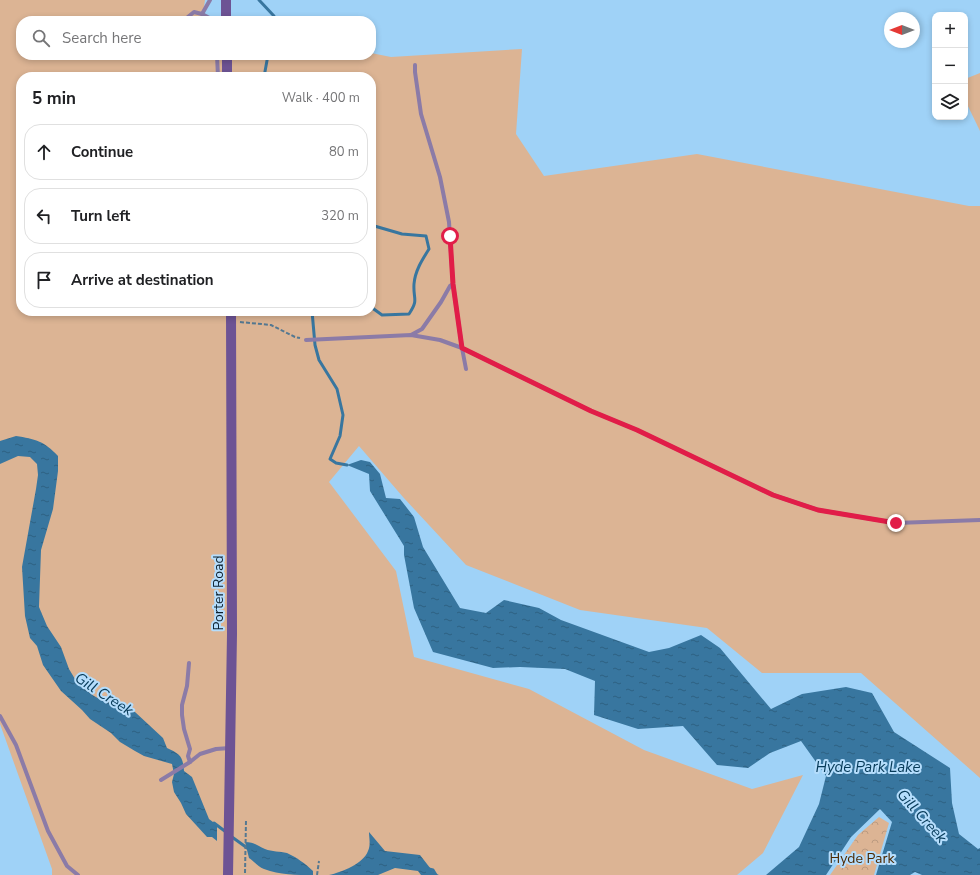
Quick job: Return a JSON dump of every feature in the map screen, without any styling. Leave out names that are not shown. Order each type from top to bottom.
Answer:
[{"type":"main road","points":[[226,0],[226,16]]},
{"type":"main road","points":[[226,60],[227,72]]},
{"type":"main road","name":"Porter Road","points":[[228,875],[232,634],[231,316]]},
{"type":"lane","points":[[202,14],[210,0]]},
{"type":"lane","points":[[189,16],[194,12],[206,16]]},
{"type":"lane","points":[[217,60],[218,72]]},
{"type":"lane","points":[[415,65],[421,114],[440,177],[450,222],[453,284],[466,369]]},
{"type":"lane","points":[[411,335],[422,329],[450,286],[453,284]]},
{"type":"lane","points":[[306,340],[411,335],[440,340],[462,348],[591,411],[637,430],[773,495],[818,510],[896,523],[980,520]]},
{"type":"lane","points":[[189,663],[187,686],[182,705],[182,715],[184,729],[190,748],[188,756],[190,762]]},
{"type":"lane","points":[[0,716],[16,745],[48,831],[67,866],[78,875]]},
{"type":"lane","points":[[161,780],[200,754],[216,749],[230,748]]},
{"type":"path","points":[[231,322],[271,325],[294,337],[306,340]]},
{"type":"path","points":[[245,873],[246,820]]},
{"type":"path","points":[[316,875],[319,861]]},
{"type":"green space","points":[[0,0],[205,0],[203,16],[16,16],[16,60],[376,60],[376,54],[391,57],[522,49],[516,134],[544,176],[697,154],[969,206],[980,206],[980,778],[861,673],[762,673],[707,628],[580,610],[466,565],[403,497],[359,446],[329,482],[396,571],[414,657],[529,689],[644,750],[752,789],[803,775],[763,853],[737,875],[52,875],[52,869],[0,724]]},
{"type":"green space","points":[[980,73],[980,131],[968,106],[968,78]]},
{"type":"green space","name":"Hyde Park","points":[[879,817],[889,823],[874,875],[830,875],[858,835]]},
{"type":"water","points":[[16,436],[29,438],[44,444],[58,456],[58,471],[53,509],[41,550],[39,607],[47,626],[61,647],[69,669],[78,684],[105,702],[119,703],[135,712],[163,738],[167,748],[180,756],[183,762],[184,771],[192,777],[209,819],[217,825],[217,841],[212,837],[207,837],[186,814],[174,792],[172,782],[174,774],[172,764],[144,756],[120,742],[111,733],[90,719],[61,691],[43,665],[37,646],[30,638],[25,616],[22,567],[36,489],[38,475],[37,464],[30,457],[18,456],[0,464],[0,441]]},
{"type":"water","name":"Hyde Park Lake","points":[[361,460],[370,462],[380,474],[386,498],[400,499],[414,517],[423,547],[460,608],[486,613],[504,600],[539,608],[561,620],[649,652],[669,648],[701,635],[720,648],[771,709],[802,694],[846,687],[872,693],[894,732],[950,768],[952,803],[959,834],[978,849],[980,848],[980,875],[922,875],[915,872],[910,875],[876,875],[892,822],[880,809],[851,837],[826,875],[766,875],[799,847],[819,804],[826,776],[801,741],[770,753],[748,768],[717,765],[683,726],[638,729],[594,715],[595,681],[565,669],[520,667],[493,668],[433,652],[414,608],[404,555],[404,546],[370,491],[369,474],[347,465]]},
{"type":"water","points":[[369,832],[385,851],[420,855],[434,873],[439,875],[421,875],[418,871],[395,868],[378,875],[329,875],[346,870],[362,860],[369,849]]},
{"type":"water","points":[[245,842],[254,843],[268,850],[287,853],[310,868],[313,871],[313,875],[282,874],[262,868],[249,858]]},
{"type":"waterway","points":[[259,0],[274,16]]},
{"type":"waterway","points":[[265,72],[267,60]]},
{"type":"waterway","points":[[376,226],[402,234],[426,236],[429,249],[417,270],[414,284],[415,302],[409,314],[382,315],[376,311]]},
{"type":"waterway","points":[[312,316],[315,345],[319,360],[337,389],[343,415],[340,436],[330,459],[336,463],[347,465]]},
{"type":"waterway","name":"Gill Creek","points":[[214,823],[226,832]]},
{"type":"waterway","name":"Gill Creek","points":[[232,837],[250,850]]},
{"type":"waterway","name":"Gill Creek","points":[[429,869],[433,870],[436,875]]},
{"type":"route","points":[[450,236],[453,284],[462,348],[591,411],[637,430],[773,495],[818,510],[896,523]]}]
